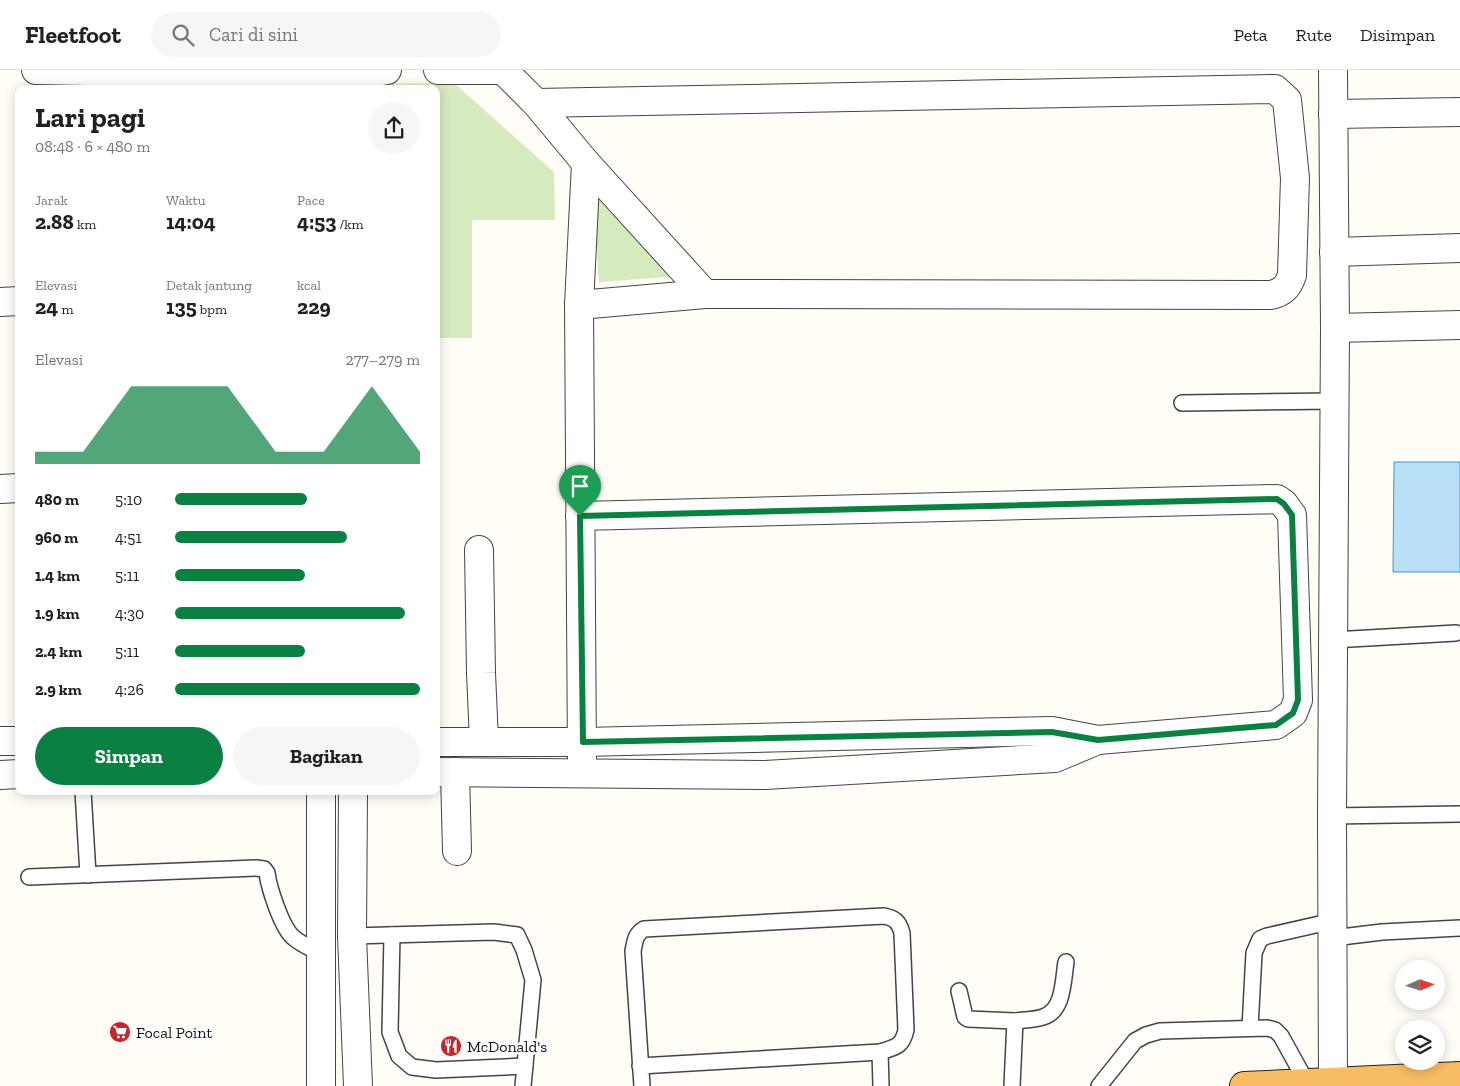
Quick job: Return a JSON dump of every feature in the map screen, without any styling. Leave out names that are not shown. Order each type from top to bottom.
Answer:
[{"type":"highway","points":[[1244,1086],[1460,1076]]},
{"type":"street","points":[[36,70],[322,78],[355,78],[387,70]]},
{"type":"street","points":[[64,70],[66,85]]},
{"type":"street","points":[[438,70],[503,70],[536,103],[586,164],[705,294]]},
{"type":"street","points":[[1320,1082],[1333,930],[1334,70]]},
{"type":"street","points":[[536,103],[1216,90],[1275,90],[1287,100],[1295,178],[1292,275],[1285,289],[1279,293],[1271,295],[705,294],[579,305]]},
{"type":"street","points":[[1334,114],[1460,112]]},
{"type":"street","points":[[582,774],[579,305],[586,164]]},
{"type":"street","points":[[1334,252],[1460,248]]},
{"type":"street","points":[[0,302],[15,301]]},
{"type":"street","points":[[1335,328],[1460,325]]},
{"type":"street","points":[[0,489],[15,488]]},
{"type":"street","points":[[440,742],[583,742],[1052,732],[1098,740],[1276,725],[1293,713],[1298,700],[1292,515],[1284,504],[1277,499],[580,516]]},
{"type":"street","points":[[479,550],[484,741]]},
{"type":"street","points":[[457,850],[446,772],[765,775],[1055,758],[1098,740]]},
{"type":"street","points":[[0,741],[15,741]]},
{"type":"street","points":[[0,774],[15,774]]},
{"type":"street","points":[[321,1086],[322,795]]},
{"type":"street","points":[[353,795],[352,936],[358,1086]]},
{"type":"lane","points":[[1182,403],[1334,401]]},
{"type":"lane","points":[[1333,640],[1456,633]]},
{"type":"lane","points":[[83,795],[88,875]]},
{"type":"lane","points":[[1332,816],[1460,814]]},
{"type":"lane","points":[[29,877],[264,869],[281,917],[290,934],[295,940],[322,954]]},
{"type":"lane","points":[[640,1066],[880,1052],[895,1048],[901,1044],[906,1030],[902,933],[899,924],[893,918],[884,916],[644,928],[636,936],[633,952],[640,1066],[642,1086]]},
{"type":"lane","points":[[1250,1028],[1254,953],[1260,939],[1267,936],[1333,930],[1382,932],[1460,928]]},
{"type":"lane","points":[[352,936],[494,932],[517,935],[524,950],[532,980],[523,1086]]},
{"type":"lane","points":[[392,935],[390,1032],[399,1056],[412,1067],[436,1070],[525,1066]]},
{"type":"lane","points":[[960,991],[965,1017],[968,1019],[1015,1021],[1043,1017],[1054,1011],[1060,999],[1066,962]]},
{"type":"lane","points":[[1012,1086],[1015,1021]]},
{"type":"lane","points":[[1100,1086],[1135,1041],[1146,1035],[1160,1031],[1250,1028],[1275,1030],[1320,1082]]},
{"type":"lane","points":[[880,1052],[881,1086]]},
{"type":"green space","points":[[454,83],[554,172],[555,220],[472,220],[472,338],[440,338],[440,85],[376,84]]},
{"type":"green space","points":[[592,178],[681,276],[599,282]]},
{"type":"water","points":[[1394,462],[1460,462],[1460,572],[1393,572]]},
{"type":"place","name":"Focal Point","points":[[120,1032]]},
{"type":"place","name":"McDonald's","points":[[451,1046]]},
{"type":"route","points":[[1277,499],[1288,508],[1292,515],[1298,700],[1293,713],[1276,725],[1098,740],[1052,732],[583,742],[580,516],[1277,499]]}]
